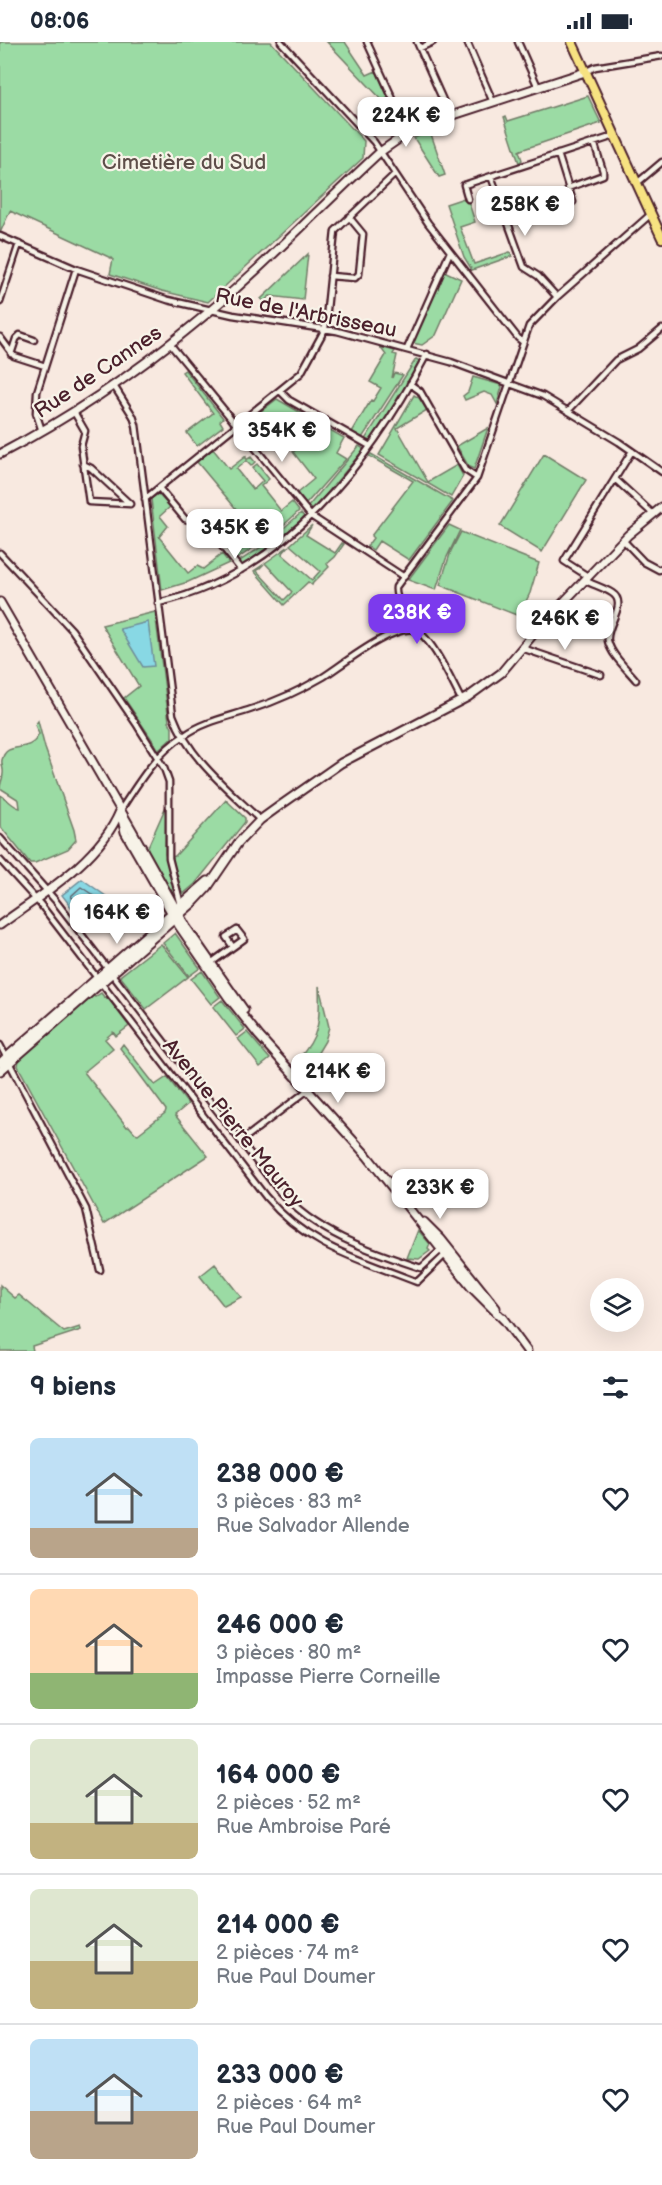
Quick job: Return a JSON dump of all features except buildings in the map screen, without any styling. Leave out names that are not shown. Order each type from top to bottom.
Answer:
[{"type":"main road","points":[[572,42],[662,238]]},
{"type":"main road","name":"Rue de Cannes","points":[[0,454],[74,412],[114,386],[170,344],[210,310],[380,152],[408,132],[585,72]]},
{"type":"main road","points":[[0,1071],[7,1060],[177,912],[206,890],[238,843],[261,820],[341,763],[462,701],[494,679],[623,540],[662,507]]},
{"type":"main road","points":[[0,602],[120,811],[125,832],[211,963],[276,1053]]},
{"type":"main road","points":[[0,925],[76,868],[92,852],[114,823],[120,811]]},
{"type":"main road","points":[[177,912],[228,997],[363,1150],[446,1250],[471,1287],[504,1320],[527,1351]]},
{"type":"main road","points":[[0,1063],[7,1060]]},
{"type":"street","points":[[281,42],[371,138],[450,252],[523,342]]},
{"type":"street","points":[[367,42],[408,132]]},
{"type":"street","points":[[417,42],[450,116]]},
{"type":"street","points":[[420,48],[433,42]]},
{"type":"street","points":[[467,42],[493,102]]},
{"type":"street","points":[[518,42],[538,87]]},
{"type":"street","points":[[585,72],[595,67],[662,56]]},
{"type":"street","points":[[468,199],[464,185],[614,136]]},
{"type":"street","points":[[568,188],[603,176],[594,142]]},
{"type":"street","points":[[530,216],[573,202],[558,154]]},
{"type":"street","points":[[636,184],[662,162]]},
{"type":"street","points":[[145,499],[301,373],[325,329],[335,231],[395,174]]},
{"type":"street","points":[[491,176],[523,264],[538,276],[557,297]]},
{"type":"street","points":[[409,629],[409,617],[395,591],[477,478],[531,324],[557,297],[651,214]]},
{"type":"street","points":[[330,276],[355,278],[359,274],[363,234],[349,217]]},
{"type":"street","name":"Rue de l'Arbrisseau","points":[[0,236],[76,269],[160,298],[210,310],[325,329],[427,354],[509,383],[538,394],[568,411],[662,472]]},
{"type":"street","points":[[0,302],[19,244]]},
{"type":"street","points":[[407,349],[450,252]]},
{"type":"street","points":[[42,431],[37,421],[37,392],[76,269]]},
{"type":"street","points":[[568,411],[616,360],[642,347],[662,329]]},
{"type":"street","points":[[11,354],[16,339],[20,335],[34,340]]},
{"type":"street","points":[[0,337],[11,354],[45,366]]},
{"type":"street","points":[[170,344],[310,516],[404,576]]},
{"type":"street","points":[[158,603],[193,593],[241,570],[279,544],[310,516],[345,478],[370,446],[427,354]]},
{"type":"street","points":[[410,384],[420,391],[463,469],[477,478]]},
{"type":"street","points":[[114,386],[135,422],[171,706],[183,736],[202,764],[261,820]]},
{"type":"street","points":[[280,391],[288,400],[370,446]]},
{"type":"street","points":[[74,412],[85,431],[81,446],[83,464],[89,502],[130,504],[91,468],[83,464]]},
{"type":"street","points":[[632,451],[564,561],[617,597],[619,604],[608,632],[608,642],[636,680]]},
{"type":"street","points":[[615,479],[653,514]]},
{"type":"street","points":[[159,488],[184,517],[205,525],[241,570]]},
{"type":"street","points":[[623,540],[644,562],[659,570],[662,568]]},
{"type":"street","points":[[0,553],[59,615],[87,651],[158,757],[169,782],[169,858],[177,912]]},
{"type":"street","points":[[120,811],[142,776],[158,757],[183,736],[213,721],[263,706],[295,692],[401,630],[418,631],[427,640],[462,701]]},
{"type":"street","points":[[522,648],[601,675]]},
{"type":"street","name":"Avenue Pierre Mauroy","points":[[0,838],[47,891],[279,1191],[304,1216],[344,1240],[421,1268],[446,1250]]},
{"type":"street","name":"Avenue Pierre Mauroy","points":[[0,860],[36,899],[266,1197],[296,1227],[340,1253],[417,1282],[446,1250]]},
{"type":"street","points":[[211,963],[233,947]]},
{"type":"street","points":[[0,1045],[86,1209],[100,1270]]},
{"type":"street","points":[[241,1141],[308,1090]]},
{"type":"street","points":[[296,1227],[304,1216]]},
{"type":"green space","name":"Cimetière du Sud","points":[[0,42],[271,42],[364,141],[363,158],[208,302],[162,291],[110,274],[113,259],[10,211],[0,233]]},
{"type":"green space","points":[[327,42],[345,42],[367,75],[376,71],[388,97],[386,100],[391,106],[384,111],[380,106],[384,102]]},
{"type":"green space","points":[[588,96],[601,123],[521,150],[519,151],[522,160],[519,163],[504,117],[506,116],[508,121]]},
{"type":"green space","points":[[430,131],[445,175],[439,177],[414,138]]},
{"type":"green space","points":[[467,197],[475,222],[460,227],[474,264],[510,252],[512,256],[472,270],[464,257],[446,204]]},
{"type":"green space","points":[[308,254],[303,300],[270,296],[264,301],[261,299]]},
{"type":"green space","points":[[444,271],[461,279],[436,335],[422,345],[412,343]]},
{"type":"green space","points":[[380,347],[395,351],[393,354],[397,355],[392,378],[394,373],[403,375],[362,438],[352,432],[381,388],[370,382],[386,355]]},
{"type":"green space","points":[[416,359],[420,361],[389,415],[371,441],[364,441]]},
{"type":"green space","points":[[185,370],[223,418],[220,421],[223,426],[197,446],[187,433],[213,413],[182,372]]},
{"type":"green space","points":[[473,377],[501,385],[497,404],[492,395],[484,392],[465,400],[463,396],[468,392]]},
{"type":"green space","points":[[414,395],[419,398],[427,410],[397,428],[428,482],[457,465],[463,476],[451,497],[379,455]]},
{"type":"green space","points":[[277,399],[344,438],[336,453],[346,459],[306,504],[297,493],[314,479],[293,452],[300,447],[282,426],[271,434],[256,415]]},
{"type":"green space","points":[[488,428],[474,469],[469,467],[457,446]]},
{"type":"green space","points":[[359,446],[364,449],[314,509],[309,510],[307,508]]},
{"type":"green space","points":[[213,449],[229,469],[246,456],[246,460],[251,457],[255,462],[251,466],[246,461],[236,469],[253,490],[263,481],[252,468],[257,464],[269,479],[261,486],[281,511],[292,502],[299,511],[275,533],[237,559],[214,529],[237,510],[197,462]]},
{"type":"green space","points":[[371,454],[453,501],[409,560],[379,541],[373,550],[367,546],[373,538],[371,536],[413,481],[369,456]]},
{"type":"green space","points":[[544,454],[586,480],[542,552],[500,526]]},
{"type":"green space","points":[[158,494],[170,507],[160,516],[168,526],[159,537],[188,573],[197,566],[203,569],[222,554],[229,563],[188,582],[162,590],[151,499]]},
{"type":"green space","points":[[301,513],[305,518],[279,541],[244,565],[239,565],[238,562],[263,546]]},
{"type":"green space","points":[[312,525],[306,535],[335,553],[342,543],[344,544],[327,564],[329,567],[312,585],[308,582],[284,605],[254,571],[264,564],[257,571],[284,600],[292,592],[265,563],[289,546],[282,554],[312,580],[320,571],[290,545]]},
{"type":"green space","points":[[449,525],[460,530],[446,559],[436,590],[408,580]]},
{"type":"green space","points":[[461,532],[539,563],[530,593],[519,616],[440,585],[451,551]]},
{"type":"green space","points":[[155,612],[169,721],[172,728],[172,738],[159,750],[124,698],[139,686],[102,625]]},
{"type":"green space","points":[[38,721],[76,840],[68,849],[30,863],[0,826],[0,795],[20,808],[19,800],[0,788],[3,772],[2,760],[5,754],[8,750],[35,741],[39,734],[35,725]]},
{"type":"green space","points":[[226,800],[245,818],[245,822],[195,884],[182,895],[172,857]]},
{"type":"green space","points":[[166,806],[165,854],[177,896],[174,897],[147,849]]},
{"type":"green space","points":[[175,933],[200,968],[189,976],[163,943]]},
{"type":"green space","points":[[161,944],[188,977],[146,1009],[120,976]]},
{"type":"green space","points":[[202,971],[220,997],[211,1004],[191,979]]},
{"type":"green space","points":[[319,986],[329,1027],[325,1041],[307,1071],[297,1060],[311,1043],[315,1034],[319,1017]]},
{"type":"green space","points":[[101,993],[105,998],[107,997],[129,1026],[116,1036],[113,1032],[105,1039],[113,1048],[84,1072],[127,1127],[129,1126],[138,1134],[166,1110],[120,1048],[123,1044],[155,1085],[167,1077],[188,1104],[175,1115],[208,1156],[104,1224],[18,1066],[19,1059],[93,995],[95,997]]},
{"type":"green space","points":[[222,1000],[245,1029],[236,1036],[213,1007]]},
{"type":"green space","points":[[247,1032],[270,1059],[260,1067],[238,1039]]},
{"type":"green space","points":[[418,1230],[430,1244],[428,1249],[430,1251],[419,1259],[407,1258]]},
{"type":"green space","points":[[215,1264],[241,1297],[224,1306],[200,1276]]},
{"type":"green space","points":[[0,1285],[15,1298],[19,1295],[64,1332],[80,1327],[81,1330],[32,1346],[33,1351],[0,1351]]},
{"type":"water","points":[[148,622],[154,666],[143,667],[120,629]]},
{"type":"water","points":[[82,879],[124,909],[103,926],[89,908],[78,916],[62,895]]}]
